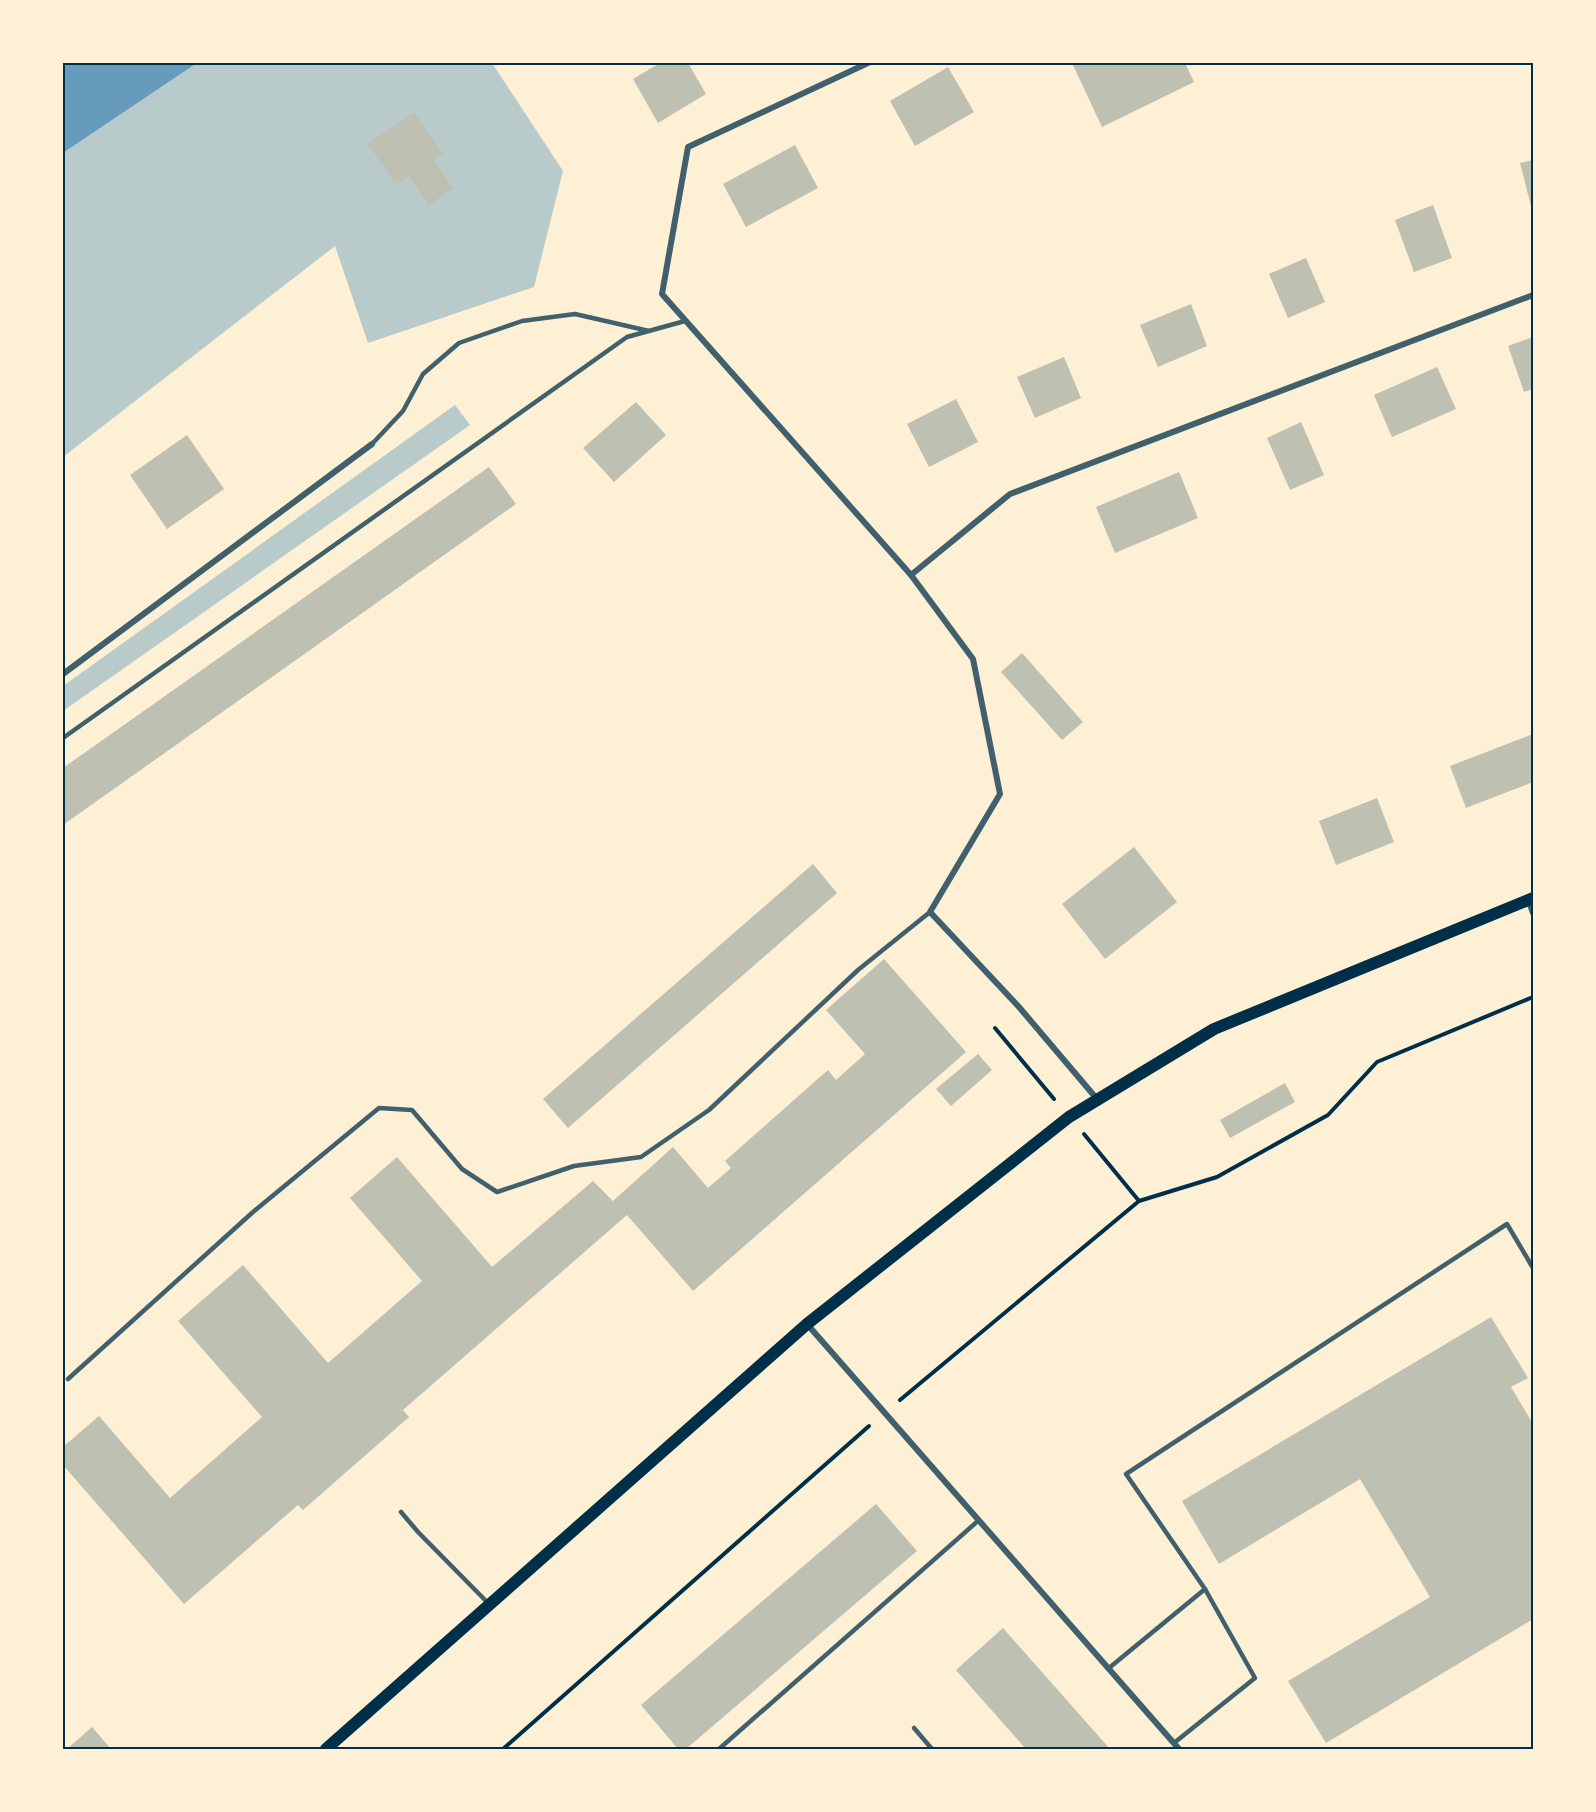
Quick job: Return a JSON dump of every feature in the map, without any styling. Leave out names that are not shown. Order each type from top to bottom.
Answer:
[{"type":"main road","points":[[326,1749],[807,1324],[1069,1117],[1214,1029],[1531,898]]},
{"type":"street","points":[[868,63],[688,147],[662,294],[911,575],[973,659],[1000,794],[930,912],[1019,1007],[1097,1100]]},
{"type":"street","points":[[911,575],[1010,494],[1533,295]]},
{"type":"street","points":[[63,674],[372,444]]},
{"type":"street","points":[[1531,898],[1533,913]]},
{"type":"street","points":[[807,1324],[1179,1749]]},
{"type":"lane","points":[[372,444],[403,411],[423,374],[459,343],[522,321],[575,314],[649,331]]},
{"type":"lane","points":[[63,738],[627,337],[685,321]]},
{"type":"lane","points":[[68,1379],[253,1212],[379,1108],[412,1110],[462,1169],[497,1192],[574,1166],[641,1157],[709,1110],[858,970],[930,912]]},
{"type":"lane","points":[[1174,1743],[1255,1678],[1205,1589],[1126,1474],[1507,1224],[1533,1268]]},
{"type":"lane","points":[[401,1512],[490,1604]]},
{"type":"lane","points":[[719,1749],[979,1520]]},
{"type":"lane","points":[[1109,1668],[1205,1589]]},
{"type":"lane","points":[[914,1728],[932,1749]]},
{"type":"path","points":[[503,1749],[885,1413],[1139,1201],[1217,1177],[1328,1115],[1377,1062],[1533,997]]},
{"type":"shaded area","points":[[197,63],[492,63],[563,171],[534,287],[368,343],[335,246],[63,457],[63,153]]},
{"type":"shaded area","points":[[455,405],[470,425],[63,711],[63,686]]},
{"type":"water","points":[[63,63],[197,63],[63,153]]},
{"type":"building","points":[[660,63],[688,63],[706,94],[658,123],[633,79]]},
{"type":"building","points":[[1072,63],[1185,63],[1194,82],[1102,127]]},
{"type":"building","points":[[948,67],[974,112],[915,146],[890,101]]},
{"type":"building","points":[[414,112],[443,154],[434,160],[453,188],[429,205],[409,176],[396,185],[368,144]]},
{"type":"building","points":[[795,145],[818,188],[746,227],[723,184]]},
{"type":"building","points":[[1533,160],[1533,210],[1532,210],[1520,163]]},
{"type":"building","points":[[1433,205],[1452,258],[1414,272],[1395,220]]},
{"type":"building","points":[[1306,258],[1325,302],[1288,318],[1269,274]]},
{"type":"building","points":[[1191,304],[1207,346],[1158,367],[1140,325]]},
{"type":"building","points":[[1533,337],[1533,389],[1524,392],[1508,346]]},
{"type":"building","points":[[1064,357],[1081,398],[1035,418],[1017,377]]},
{"type":"building","points":[[1437,367],[1456,409],[1392,437],[1374,395]]},
{"type":"building","points":[[956,399],[978,442],[929,467],[907,424]]},
{"type":"building","points":[[636,402],[666,435],[614,482],[583,448]]},
{"type":"building","points":[[1301,422],[1324,475],[1290,490],[1267,438]]},
{"type":"building","points":[[187,435],[224,489],[167,529],[130,475]]},
{"type":"building","points":[[489,467],[516,504],[63,825],[63,768]]},
{"type":"building","points":[[1179,472],[1198,518],[1115,553],[1096,507]]},
{"type":"building","points":[[1022,653],[1083,722],[1062,740],[1001,672]]},
{"type":"building","points":[[1533,734],[1533,782],[1466,808],[1450,766]]},
{"type":"building","points":[[1377,798],[1394,842],[1336,865],[1319,821]]},
{"type":"building","points":[[1134,847],[1177,902],[1105,959],[1062,904]]},
{"type":"building","points":[[813,864],[837,893],[568,1128],[543,1099]]},
{"type":"building","points":[[884,959],[966,1052],[693,1291],[627,1215],[403,1410],[409,1417],[303,1510],[298,1505],[184,1604],[63,1465],[63,1447],[99,1416],[170,1498],[262,1417],[178,1321],[243,1265],[328,1363],[422,1281],[350,1198],[397,1157],[492,1267],[593,1181],[613,1201],[673,1147],[708,1188],[731,1168],[725,1161],[828,1070],[836,1080],[865,1054],[826,1010]]},
{"type":"building","points":[[978,1054],[992,1070],[951,1106],[936,1089]]},
{"type":"building","points":[[1285,1083],[1295,1102],[1230,1138],[1220,1120]]},
{"type":"building","points":[[1491,1317],[1528,1378],[1511,1387],[1533,1424],[1533,1619],[1326,1743],[1288,1681],[1430,1597],[1360,1479],[1219,1564],[1182,1501]]},
{"type":"building","points":[[876,1504],[917,1551],[686,1749],[678,1749],[641,1705]]},
{"type":"building","points":[[1003,1628],[1110,1749],[1026,1749],[956,1670]]},
{"type":"building","points":[[92,1727],[111,1749],[67,1749]]}]
